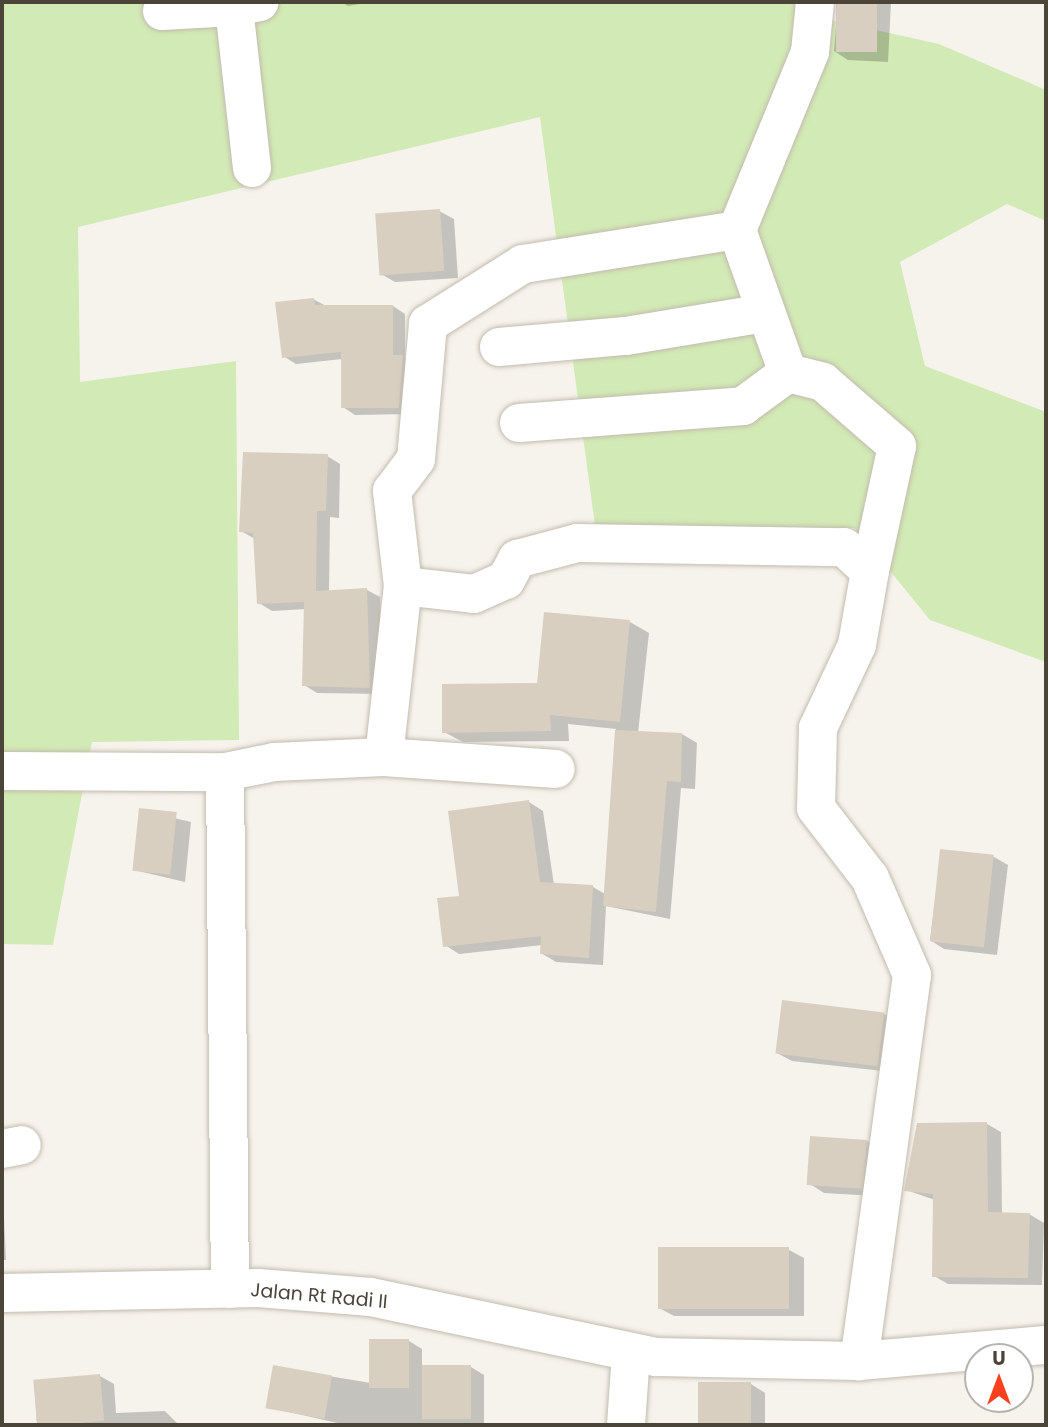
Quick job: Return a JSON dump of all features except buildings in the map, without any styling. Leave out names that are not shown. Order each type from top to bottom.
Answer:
[{"type":"street","points":[[788,373],[737,230],[810,52],[815,2]]},
{"type":"street","points":[[162,11],[247,5],[252,168]]},
{"type":"street","points":[[384,757],[402,586],[392,491],[416,459],[428,324],[523,264],[737,230]]},
{"type":"street","points":[[499,347],[626,336],[765,313]]},
{"type":"street","points":[[519,423],[743,406],[788,373]]},
{"type":"street","points":[[788,373],[823,382],[897,446],[857,645],[818,728],[816,808],[870,878],[912,975],[859,1361]]},
{"type":"street","points":[[402,586],[474,594],[506,580],[517,559],[578,544],[844,547],[870,571]]},
{"type":"street","points":[[2,771],[225,772],[274,762],[384,757],[556,769]]},
{"type":"street","points":[[225,772],[230,1289]]},
{"type":"street","name":"Jalan Rt Radi II","points":[[2,1293],[230,1289],[371,1297],[631,1353],[859,1361],[1046,1345]]},
{"type":"street","points":[[626,1425],[631,1353]]},
{"type":"green space","points":[[2,2],[793,2],[799,13],[939,44],[1046,90],[1046,221],[1007,204],[900,262],[925,366],[1046,412],[1046,662],[930,620],[855,528],[596,533],[540,117],[78,227],[80,382],[236,361],[239,740],[92,742],[53,945],[2,944]]}]
